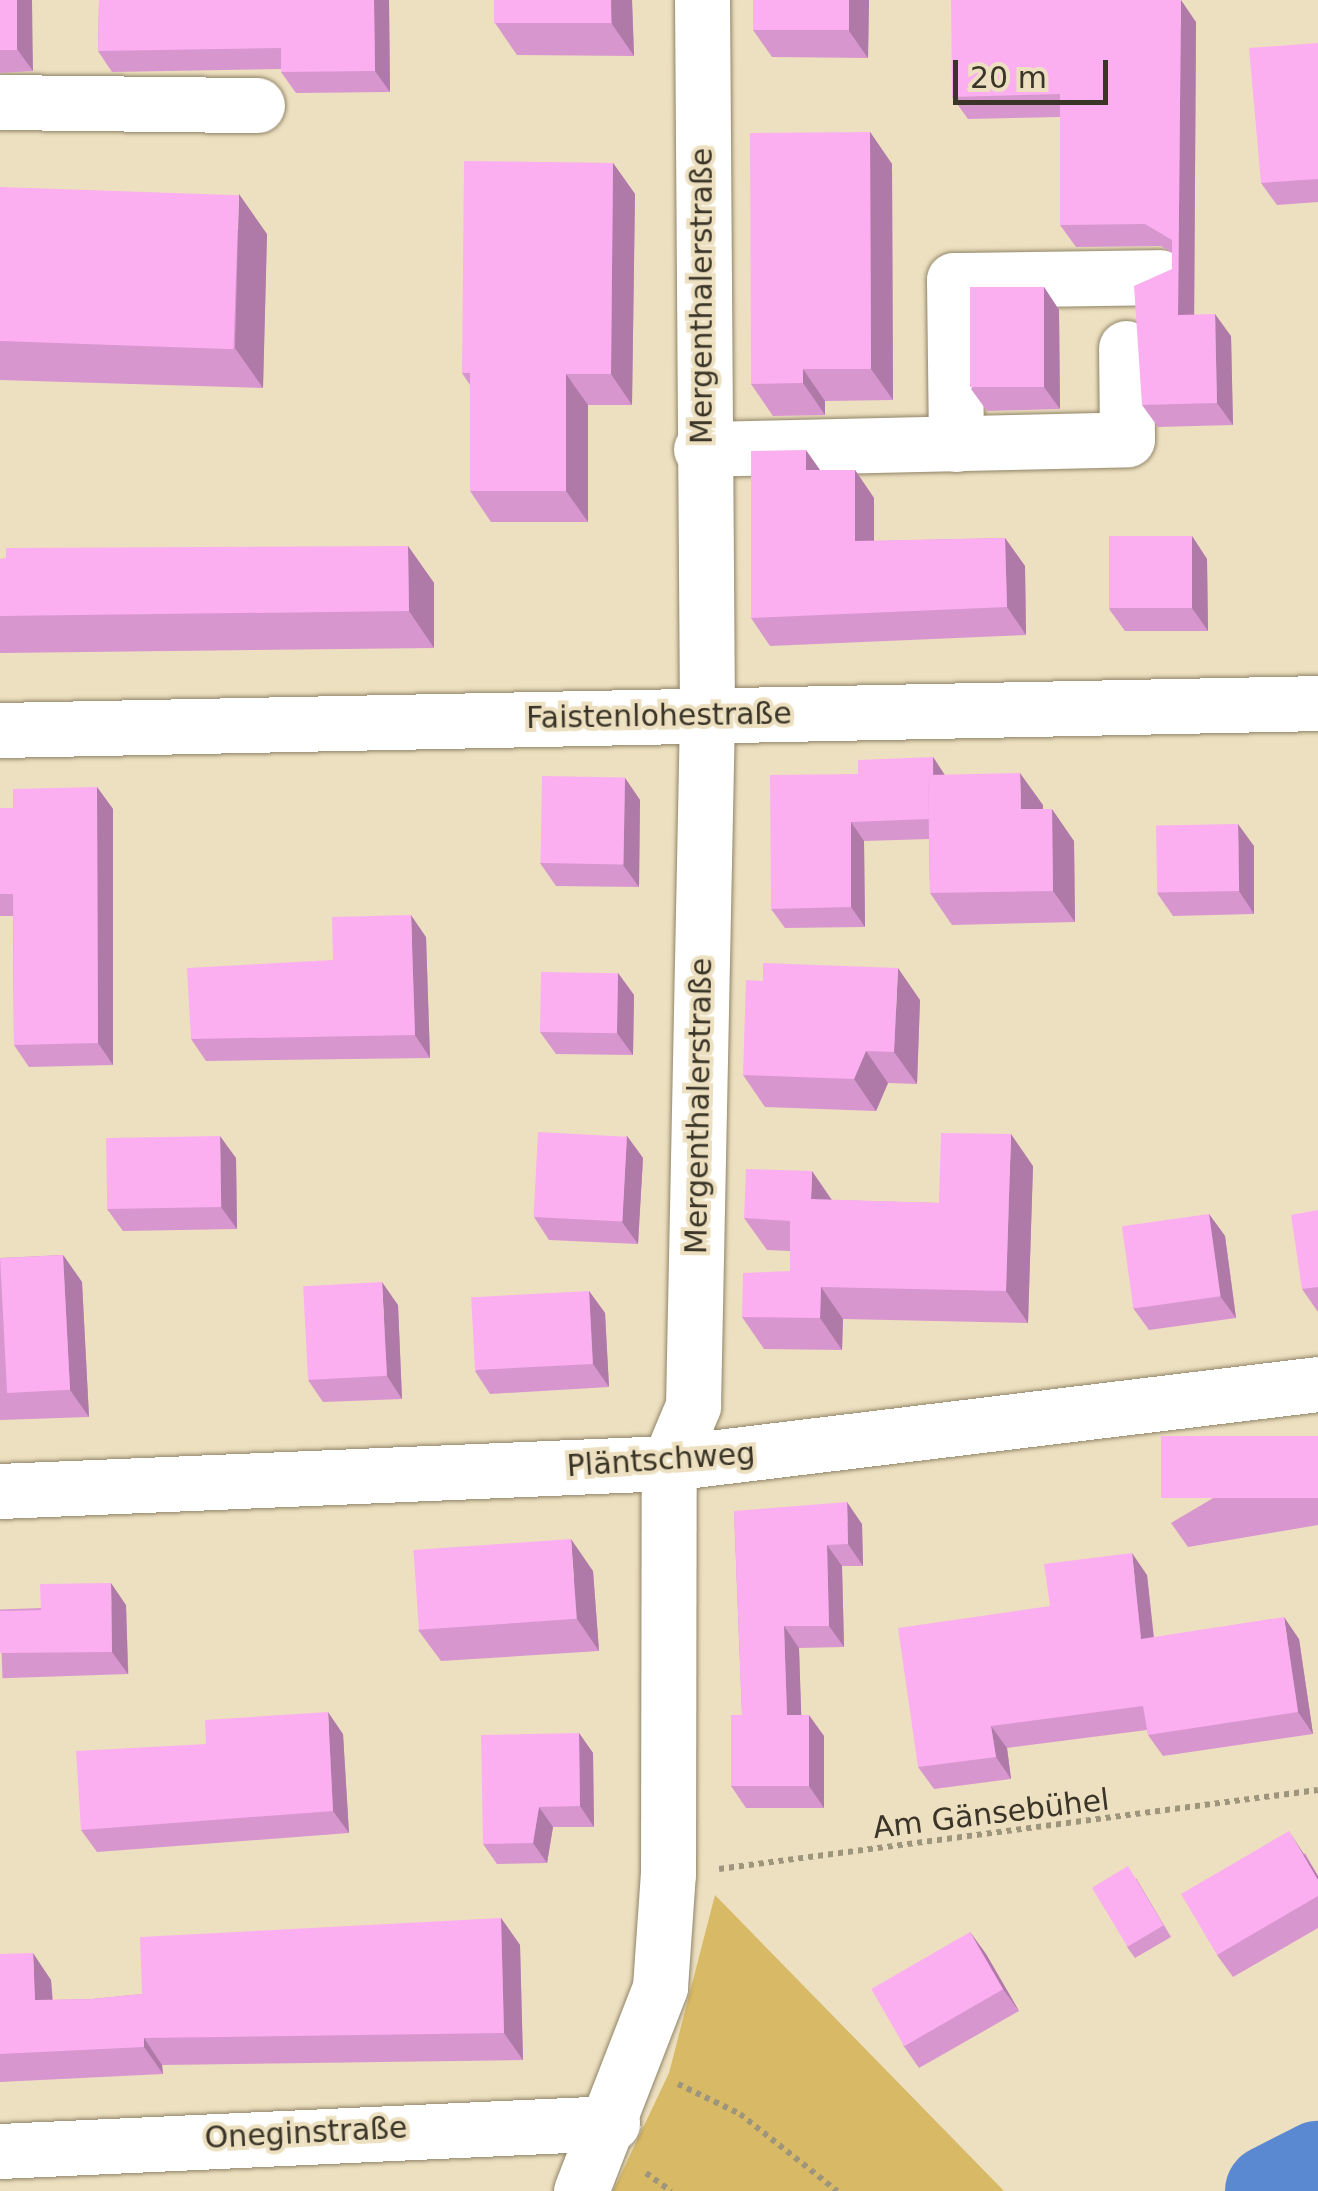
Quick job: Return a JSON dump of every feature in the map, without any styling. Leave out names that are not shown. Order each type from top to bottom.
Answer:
[{"type":"street","name":"Mergenthalerstraße","points":[[581,2191],[636,2064],[660,1988],[668,1874],[670,1463],[694,1406],[707,714],[701,449],[702,0]]},
{"type":"street","points":[[0,102],[258,106]]},
{"type":"street","points":[[956,444],[954,280],[1160,277]]},
{"type":"street","points":[[701,449],[1127,439],[1126,348]]},
{"type":"street","name":"Faistenlohestraße","points":[[0,730],[1318,704]]},
{"type":"street","name":"Pläntschweg","points":[[0,1492],[670,1463],[1318,1384]]},
{"type":"street","name":"Oneginstraße","points":[[0,2151],[612,2124]]},
{"type":"path","name":"Am Gänsebühel","points":[[668,1874],[1318,1790]]},
{"type":"path","points":[[636,2064],[740,2114],[837,2191]]},
{"type":"shaded area","points":[[715,1895],[1004,2191],[613,2191],[669,2073]]},
{"type":"building","points":[[0,0],[17,0],[17,50],[0,50]]},
{"type":"building","points":[[99,0],[374,0],[375,71],[281,72],[281,48],[98,51]]},
{"type":"building","points":[[494,0],[611,0],[611,23],[494,23]]},
{"type":"building","points":[[753,0],[849,0],[849,30],[753,30]]},
{"type":"building","points":[[951,0],[1181,0],[1178,315],[1215,314],[1217,403],[1142,405],[1134,286],[1172,269],[1172,240],[1145,224],[1060,225],[1060,94],[952,97]]},
{"type":"building","points":[[1318,43],[1318,179],[1261,183],[1249,48]]},
{"type":"building","points":[[870,132],[871,369],[803,369],[803,383],[751,384],[750,133]]},
{"type":"building","points":[[464,161],[613,163],[611,374],[566,374],[566,491],[470,491],[470,373],[462,373]]},
{"type":"building","points":[[0,187],[239,195],[233,349],[0,341]]},
{"type":"building","points":[[970,287],[1044,287],[1044,387],[970,387]]},
{"type":"building","points":[[806,450],[806,470],[855,470],[855,541],[1005,538],[1007,607],[751,618],[751,451]]},
{"type":"building","points":[[1109,536],[1192,536],[1192,608],[1109,608]]},
{"type":"building","points":[[408,546],[409,611],[0,616],[0,559],[6,558],[6,548]]},
{"type":"building","points":[[933,757],[933,775],[928,775],[929,819],[851,822],[851,907],[771,909],[770,775],[858,774],[858,760]]},
{"type":"building","points":[[1020,773],[1021,809],[1052,809],[1053,891],[930,893],[928,775]]},
{"type":"building","points":[[542,776],[625,777],[623,864],[540,863]]},
{"type":"building","points":[[97,787],[98,1043],[14,1045],[13,894],[0,894],[0,808],[13,808],[13,789]]},
{"type":"building","points":[[1238,824],[1239,891],[1157,892],[1156,825]]},
{"type":"building","points":[[411,915],[415,1035],[191,1039],[187,968],[333,960],[332,917]]},
{"type":"building","points":[[763,963],[898,968],[894,1052],[866,1051],[854,1079],[743,1075],[746,980],[763,981]]},
{"type":"building","points":[[541,972],[618,973],[617,1033],[540,1032]]},
{"type":"building","points":[[538,1132],[627,1137],[622,1222],[534,1217]]},
{"type":"building","points":[[941,1133],[1011,1134],[1006,1291],[821,1287],[820,1318],[742,1317],[743,1273],[790,1271],[790,1221],[744,1218],[746,1169],[812,1171],[811,1199],[939,1203]]},
{"type":"building","points":[[220,1136],[221,1207],[107,1209],[106,1138]]},
{"type":"building","points":[[1318,1210],[1318,1287],[1302,1289],[1291,1215]]},
{"type":"building","points":[[1209,1214],[1221,1296],[1133,1308],[1122,1226]]},
{"type":"building","points":[[63,1255],[70,1390],[7,1393],[0,1258]]},
{"type":"building","points":[[382,1282],[387,1376],[308,1380],[303,1286]]},
{"type":"building","points":[[589,1291],[593,1364],[475,1370],[471,1297]]},
{"type":"building","points":[[1161,1436],[1318,1436],[1318,1498],[1161,1498]]},
{"type":"building","points":[[847,1502],[848,1544],[827,1545],[829,1626],[784,1626],[787,1715],[809,1715],[809,1786],[731,1786],[731,1715],[742,1715],[734,1511]]},
{"type":"building","points":[[571,1539],[577,1619],[419,1630],[413,1550]]},
{"type":"building","points":[[1132,1553],[1141,1639],[1284,1617],[1298,1712],[1148,1735],[1143,1706],[991,1726],[996,1757],[918,1767],[898,1628],[1050,1606],[1044,1564]]},
{"type":"building","points":[[111,1583],[112,1652],[0,1653],[0,1611],[41,1610],[40,1584]]},
{"type":"building","points":[[328,1712],[333,1811],[81,1830],[76,1751],[206,1744],[205,1720]]},
{"type":"building","points":[[579,1733],[580,1806],[539,1807],[533,1843],[483,1844],[481,1735]]},
{"type":"building","points":[[1289,1831],[1318,1880],[1318,1896],[1217,1955],[1181,1894]]},
{"type":"building","points":[[1128,1866],[1164,1925],[1128,1947],[1092,1888]]},
{"type":"building","points":[[501,1918],[504,2033],[144,2038],[144,2047],[0,2054],[0,1954],[33,1953],[35,2000],[92,1999],[142,1994],[140,1937]]},
{"type":"building","points":[[970,1932],[1003,1989],[904,2046],[871,1989]]},
{"type":"waterway","points":[[1271,2191],[1318,2167]]}]
